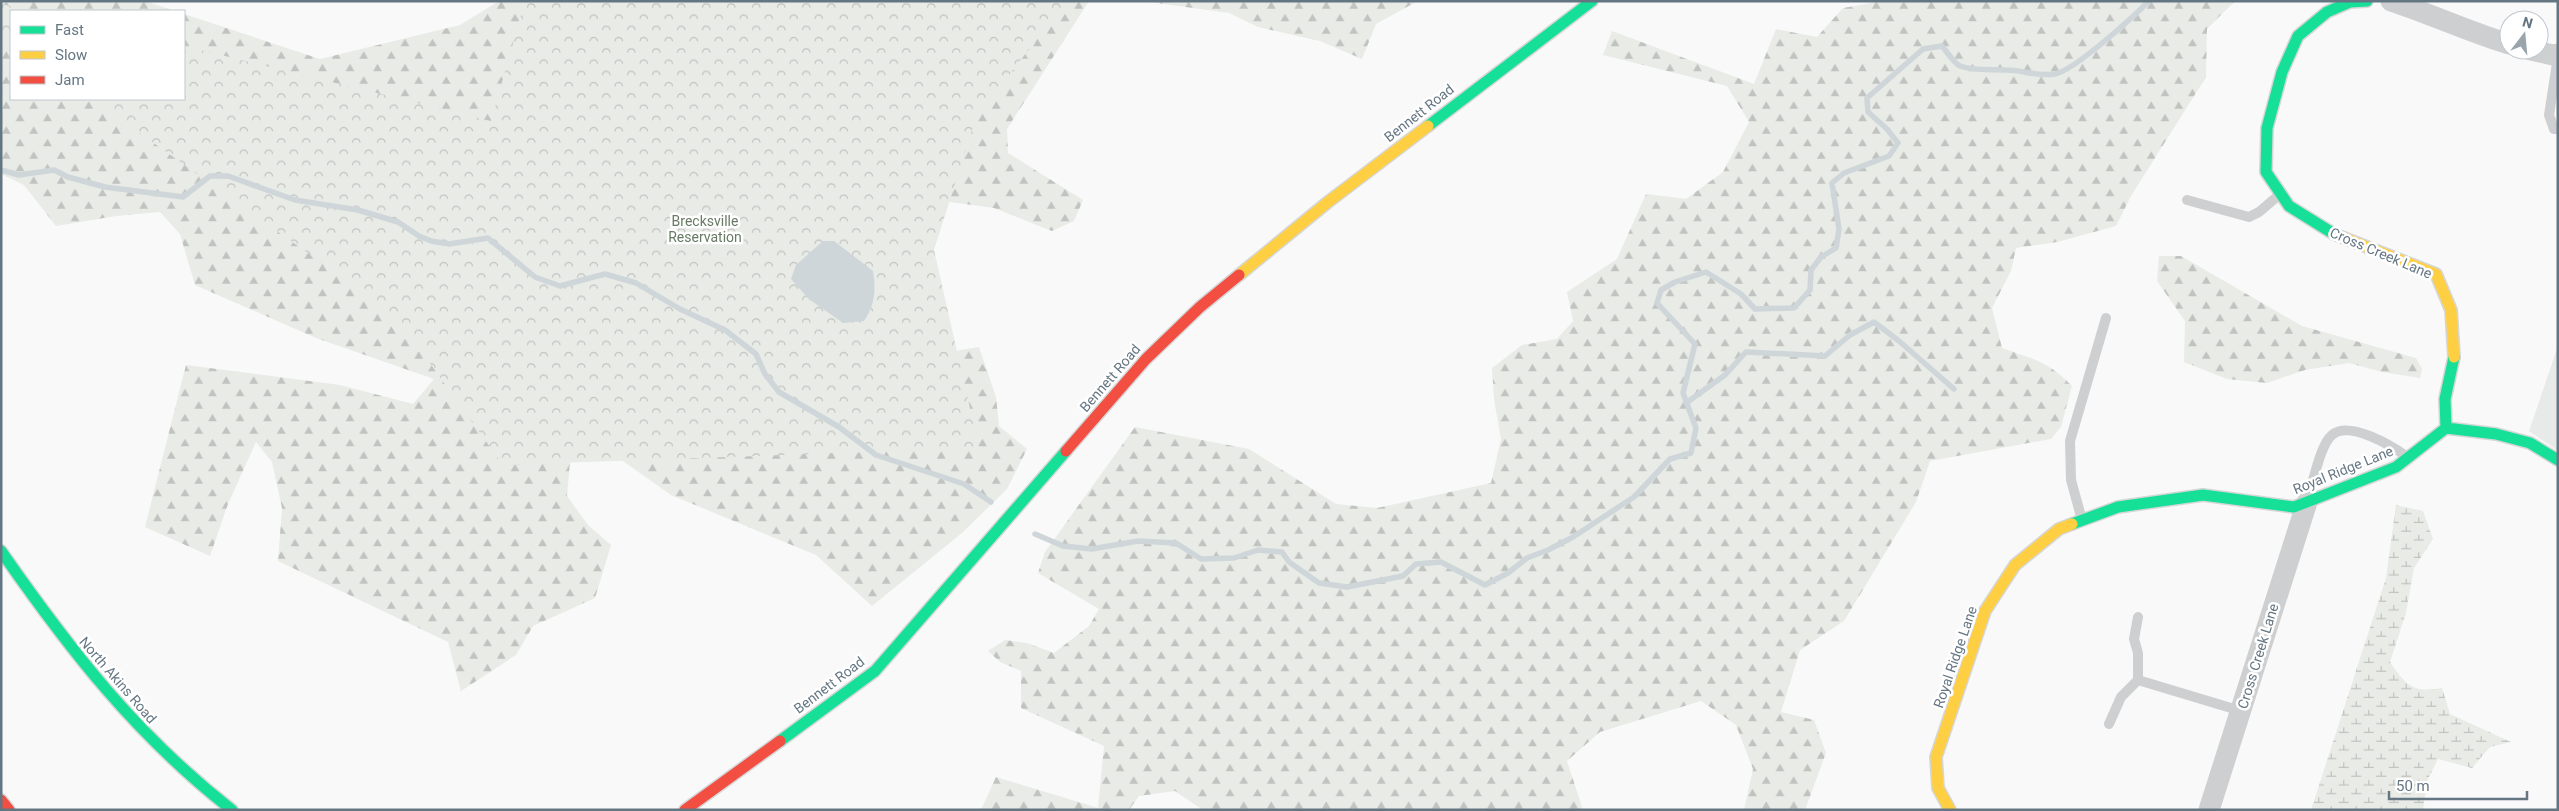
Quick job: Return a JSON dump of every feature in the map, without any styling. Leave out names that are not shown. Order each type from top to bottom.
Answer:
[{"type":"main road","name":"Bennett Road","points":[[685,810],[875,671],[1146,359],[1200,307],[1328,202],[1592,1]]},
{"type":"main road","name":"Cross Creek Lane","points":[[2367,1],[2350,2],[2327,12],[2298,36],[2282,72],[2267,128],[2266,172],[2289,206],[2331,232],[2436,274],[2452,310],[2454,355],[2445,399],[2446,428]]},
{"type":"main road","name":"Royal Ridge Lane","points":[[1950,810],[1938,788],[1936,756],[1985,611],[2015,565],[2059,529],[2118,507],[2203,495],[2294,507],[2396,467],[2446,428]]},
{"type":"main road","points":[[2446,428],[2496,434],[2530,443],[2558,460]]},
{"type":"main road","name":"North Akins Road","points":[[1,551],[88,672],[144,734],[232,810]]},
{"type":"main road","points":[[1,800],[9,810]]},
{"type":"street","points":[[2391,1],[2429,13],[2468,32],[2499,41]]},
{"type":"street","name":"Cross Creek Lane","points":[[2209,810],[2306,502]]},
{"type":"lane","points":[[2558,55],[2549,115],[2554,129],[2558,129]]},
{"type":"lane","points":[[2187,200],[2248,217],[2259,212],[2280,194]]},
{"type":"lane","points":[[2082,520],[2071,480],[2070,441],[2106,318]]},
{"type":"lane","points":[[2306,502],[2324,448],[2332,435],[2342,430],[2353,430],[2394,447],[2408,458]]},
{"type":"lane","points":[[2109,724],[2121,697],[2138,680],[2138,653],[2134,640],[2138,617]]},
{"type":"lane","points":[[2138,680],[2240,711]]},
{"type":"shaded area","points":[[823,241],[834,241],[873,271],[874,297],[864,321],[843,323],[809,299],[791,279],[796,265]]},
{"type":"shaded area","points":[[2558,346],[2558,451],[2529,431]]},
{"type":"green space","name":"Brecksville Reservation","points":[[1,1],[145,1],[172,10],[10,10],[10,100],[185,100],[185,14],[320,59],[460,25],[499,1],[1089,1],[1007,129],[1008,153],[1083,200],[1074,221],[1052,231],[994,208],[943,201],[889,246],[948,352],[979,347],[996,397],[999,426],[1027,449],[1007,489],[962,533],[872,606],[816,555],[671,495],[603,447],[571,450],[567,496],[588,525],[611,545],[595,598],[533,626],[516,655],[461,691],[448,642],[278,561],[282,508],[272,462],[256,442],[228,504],[210,556],[145,527],[186,365],[340,385],[413,404],[434,379],[316,338],[195,285],[180,234],[160,212],[116,216],[56,226],[24,185],[1,174]]},
{"type":"green space","name":"Brecksville Reservation","points":[[525,1],[1066,1],[976,118],[934,250],[979,448],[503,465],[396,316],[93,100],[185,100],[185,46],[491,121]]},
{"type":"green space","points":[[1142,1],[1418,1],[1376,24],[1362,59],[1320,41],[1258,27],[1229,13]]},
{"type":"green space","points":[[1883,1],[2235,1],[2207,29],[2206,77],[2131,196],[2116,226],[2057,242],[2016,248],[2011,271],[1992,308],[2002,348],[2032,358],[2047,366],[2072,386],[2061,427],[2051,439],[1930,461],[1916,502],[1844,621],[1800,650],[1781,712],[1814,720],[1826,753],[1805,810],[1744,810],[1753,769],[1736,725],[1701,701],[1600,732],[1567,761],[1583,810],[1203,810],[1175,791],[1139,796],[1129,810],[981,810],[996,777],[1098,808],[1104,746],[1021,708],[1021,671],[1000,662],[988,651],[1005,640],[1027,643],[1054,653],[1089,626],[1099,609],[1038,573],[1045,552],[1135,427],[1249,449],[1336,504],[1377,508],[1491,483],[1501,439],[1494,399],[1492,368],[1522,345],[1557,339],[1573,321],[1567,292],[1617,259],[1646,194],[1686,199],[1723,172],[1749,122],[1727,86],[1603,55],[1612,31],[1754,84],[1776,29],[1817,37],[1843,8]]},
{"type":"green space","points":[[1,4],[29,10],[10,10],[10,40],[1,34]]},
{"type":"green space","points":[[2159,256],[2181,256],[2302,326],[2416,358],[2422,369],[2420,378],[2382,372],[2349,363],[2305,370],[2267,383],[2227,379],[2184,362],[2185,321],[2157,281]]},
{"type":"green space","points":[[2396,505],[2423,511],[2433,539],[2414,568],[2406,613],[2390,662],[2400,676],[2411,686],[2424,690],[2442,688],[2450,714],[2511,742],[2490,747],[2472,768],[2438,759],[2427,781],[2423,810],[2311,810],[2386,578]]},
{"type":"waterway","points":[[1035,534],[1063,546],[1092,549],[1138,541],[1176,543],[1201,559],[1234,558],[1258,550],[1282,552],[1289,562],[1319,583],[1347,587],[1403,576],[1416,564],[1441,562],[1485,585],[1508,573],[1527,558],[1573,537],[1634,497],[1670,459],[1691,453],[1696,428],[1683,393],[1695,344],[1657,303],[1661,290],[1675,282],[1706,272],[1741,294],[1755,309],[1794,308],[1810,290],[1811,270],[1821,257],[1836,248],[1839,229],[1832,183],[1844,173],[1889,156],[1898,143],[1887,129],[1868,112],[1867,98],[1923,49],[1942,46],[1955,62],[1965,68],[2013,70],[2042,75],[2055,74],[2076,63],[2089,53],[2118,30],[2149,1]]},
{"type":"waterway","points":[[1,170],[19,175],[54,170],[68,177],[105,187],[183,197],[210,176],[228,176],[295,200],[358,210],[398,222],[419,236],[431,241],[449,244],[488,238],[535,277],[560,286],[605,274],[636,283],[680,309],[725,330],[756,354],[765,374],[779,392],[839,427],[876,455],[964,484],[991,502]]},
{"type":"waterway","points":[[1686,403],[1725,375],[1746,352],[1825,356],[1850,335],[1874,322],[1954,389]]},
{"type":"traffic: fast","points":[[1428,126],[1592,1]]},
{"type":"traffic: fast","points":[[2334,234],[2289,206],[2266,172],[2267,128],[2282,72],[2298,36],[2327,12],[2350,2],[2367,1]]},
{"type":"traffic: fast","points":[[2446,428],[2445,399],[2454,357]]},
{"type":"traffic: fast","points":[[2072,524],[2118,507],[2203,495],[2294,507],[2396,467],[2446,428],[2496,434],[2530,443],[2558,460]]},
{"type":"traffic: fast","points":[[780,741],[875,671],[1066,451]]},
{"type":"traffic: fast","points":[[1,551],[53,623],[106,690],[165,752],[232,810]]},
{"type":"traffic: slow","points":[[1239,275],[1328,202],[1428,126]]},
{"type":"traffic: slow","points":[[2334,234],[2436,274],[2451,310],[2454,357]]},
{"type":"traffic: slow","points":[[1950,810],[1938,788],[1936,757],[1985,611],[2015,565],[2059,529],[2072,524]]},
{"type":"traffic: jam","points":[[1066,451],[1146,359],[1200,307],[1239,275]]},
{"type":"traffic: jam","points":[[685,810],[780,741]]},
{"type":"traffic: jam","points":[[1,800],[9,810]]}]
